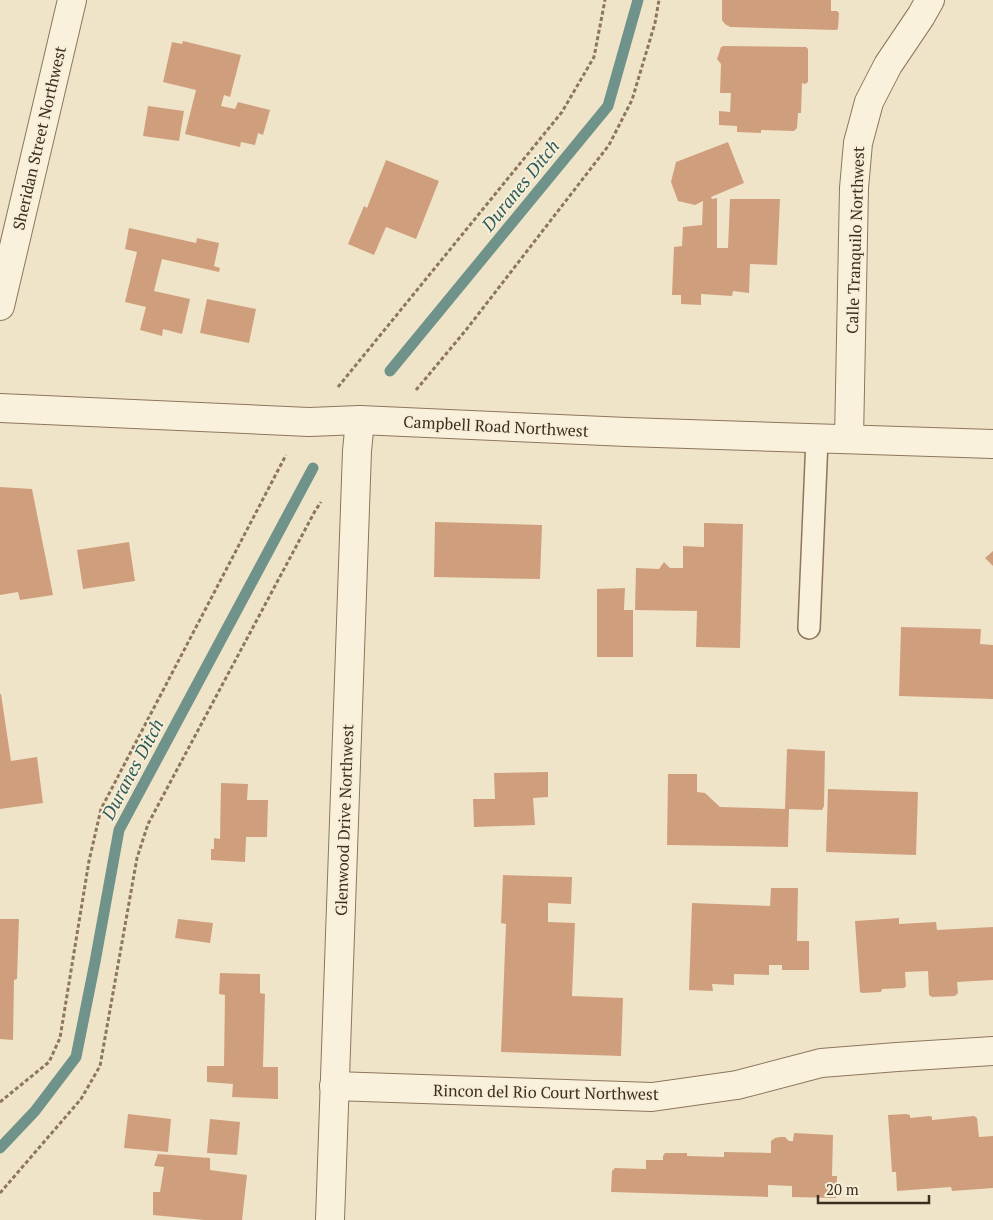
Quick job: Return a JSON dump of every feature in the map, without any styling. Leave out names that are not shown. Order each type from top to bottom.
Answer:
[{"type":"street","name":"Sheridan Street Northwest","points":[[0,306],[72,0]]},
{"type":"street","name":"Calle Tranquilo Northwest","points":[[849,440],[854,188],[858,143],[869,102],[880,80],[888,65],[922,16],[930,0]]},
{"type":"street","name":"Campbell Road Northwest","points":[[0,408],[309,422],[360,420],[627,432],[993,444]]},
{"type":"street","name":"Glenwood Drive Northwest","points":[[330,1220],[357,451],[360,420]]},
{"type":"street","name":"Rincon del Rio Court Northwest","points":[[334,1086],[652,1097],[736,1085],[821,1063],[993,1051]]},
{"type":"lane","points":[[809,628],[817,439]]},
{"type":"path","points":[[0,1102],[49,1062],[60,1038],[89,861],[101,809],[286,454],[309,422],[562,112],[594,57],[605,0]]},
{"type":"path","points":[[390,421],[466,330],[609,144],[632,100],[655,23],[659,0]]},
{"type":"path","points":[[0,1193],[81,1099],[100,1066],[136,858],[148,824],[310,519],[326,496]]},
{"type":"building","points":[[722,0],[831,0],[831,11],[839,13],[838,29],[730,27],[722,20]]},
{"type":"building","points":[[183,41],[241,55],[230,97],[224,95],[221,106],[235,109],[238,102],[270,110],[263,135],[258,133],[255,145],[241,142],[240,147],[185,134],[196,90],[163,82],[172,42],[182,44]]},
{"type":"building","points":[[721,47],[806,47],[808,49],[808,82],[802,83],[801,113],[798,113],[797,128],[794,131],[761,130],[761,133],[737,132],[737,126],[719,125],[719,111],[730,112],[731,93],[720,93],[721,64],[717,59]]},
{"type":"building","points":[[148,106],[184,111],[179,141],[143,136]]},
{"type":"building","points":[[728,142],[744,183],[711,197],[712,199],[717,198],[717,248],[728,248],[730,199],[780,199],[777,265],[750,264],[749,293],[733,291],[732,296],[701,294],[701,305],[681,304],[681,295],[672,295],[674,247],[682,246],[683,227],[702,225],[703,201],[695,205],[678,201],[671,182],[676,162]]},
{"type":"building","points":[[386,160],[439,181],[416,239],[386,227],[374,255],[348,244],[364,206],[367,208]]},
{"type":"building","points":[[129,228],[196,243],[197,238],[219,243],[214,266],[220,268],[219,272],[162,259],[154,291],[190,299],[182,334],[163,329],[162,336],[140,330],[146,307],[125,302],[137,252],[125,249]]},
{"type":"building","points":[[207,299],[256,309],[249,343],[200,333]]},
{"type":"building","points":[[0,487],[32,489],[53,595],[20,600],[18,592],[0,595]]},
{"type":"building","points":[[435,522],[542,525],[540,579],[434,577]]},
{"type":"building","points":[[704,523],[743,524],[740,648],[696,647],[697,611],[635,610],[636,568],[659,569],[664,562],[670,568],[683,568],[683,546],[704,547]]},
{"type":"building","points":[[129,542],[135,581],[83,589],[77,550]]},
{"type":"building","points":[[993,551],[993,566],[985,558]]},
{"type":"building","points":[[625,588],[624,610],[633,610],[633,657],[597,657],[597,589]]},
{"type":"building","points":[[901,627],[981,629],[980,644],[993,645],[993,699],[899,696]]},
{"type":"building","points":[[0,694],[11,761],[37,757],[43,803],[0,809]]},
{"type":"building","points":[[787,749],[825,751],[824,806],[822,810],[789,809],[788,847],[667,845],[668,774],[697,774],[697,792],[705,793],[720,807],[785,809]]},
{"type":"building","points":[[548,772],[548,797],[533,798],[535,825],[474,827],[473,799],[495,799],[494,773]]},
{"type":"building","points":[[221,783],[248,784],[247,800],[268,800],[267,837],[246,837],[245,862],[211,860],[214,838],[220,839]]},
{"type":"building","points":[[828,789],[918,792],[916,855],[826,852]]},
{"type":"building","points":[[503,875],[572,877],[571,904],[548,903],[548,922],[575,923],[572,996],[623,998],[621,1056],[501,1052],[506,924],[501,923]]},
{"type":"building","points":[[771,888],[798,888],[797,941],[809,941],[809,970],[782,970],[782,965],[769,965],[769,975],[734,974],[734,985],[712,984],[713,991],[689,990],[692,903],[770,906]]},
{"type":"building","points":[[899,918],[899,924],[936,922],[937,930],[993,927],[993,980],[957,982],[958,993],[955,996],[932,997],[929,995],[928,971],[905,972],[906,986],[904,988],[882,989],[881,992],[860,992],[855,921]]},
{"type":"building","points":[[0,919],[19,919],[17,979],[14,980],[13,1040],[0,1039]]},
{"type":"building","points":[[178,919],[213,923],[210,943],[175,938]]},
{"type":"building","points":[[220,973],[260,974],[260,993],[265,994],[263,1067],[278,1067],[278,1099],[232,1097],[233,1084],[207,1082],[207,1066],[224,1066],[225,995],[219,994]]},
{"type":"building","points":[[128,1114],[171,1119],[168,1152],[124,1148]]},
{"type":"building","points":[[888,1115],[910,1115],[910,1118],[930,1116],[932,1120],[974,1116],[977,1118],[979,1137],[993,1136],[993,1188],[952,1191],[951,1187],[897,1191],[896,1172],[892,1172]]},
{"type":"building","points":[[210,1119],[240,1122],[237,1155],[207,1153]]},
{"type":"building","points":[[794,1133],[833,1135],[832,1176],[837,1176],[836,1198],[792,1197],[792,1186],[768,1185],[768,1197],[611,1192],[612,1171],[615,1168],[646,1169],[646,1160],[663,1160],[665,1153],[687,1153],[687,1156],[724,1157],[724,1152],[771,1153],[771,1141],[775,1138],[785,1137],[789,1141],[793,1141]]},
{"type":"building","points":[[158,1154],[210,1158],[210,1170],[247,1175],[242,1220],[204,1220],[153,1215],[153,1192],[160,1192],[164,1167],[154,1166]]},
{"type":"waterway","name":"Duranes Ditch","points":[[390,371],[608,106],[638,0]]},
{"type":"waterway","name":"Duranes Ditch","points":[[0,1148],[35,1111],[76,1057],[119,830],[313,468]]}]
